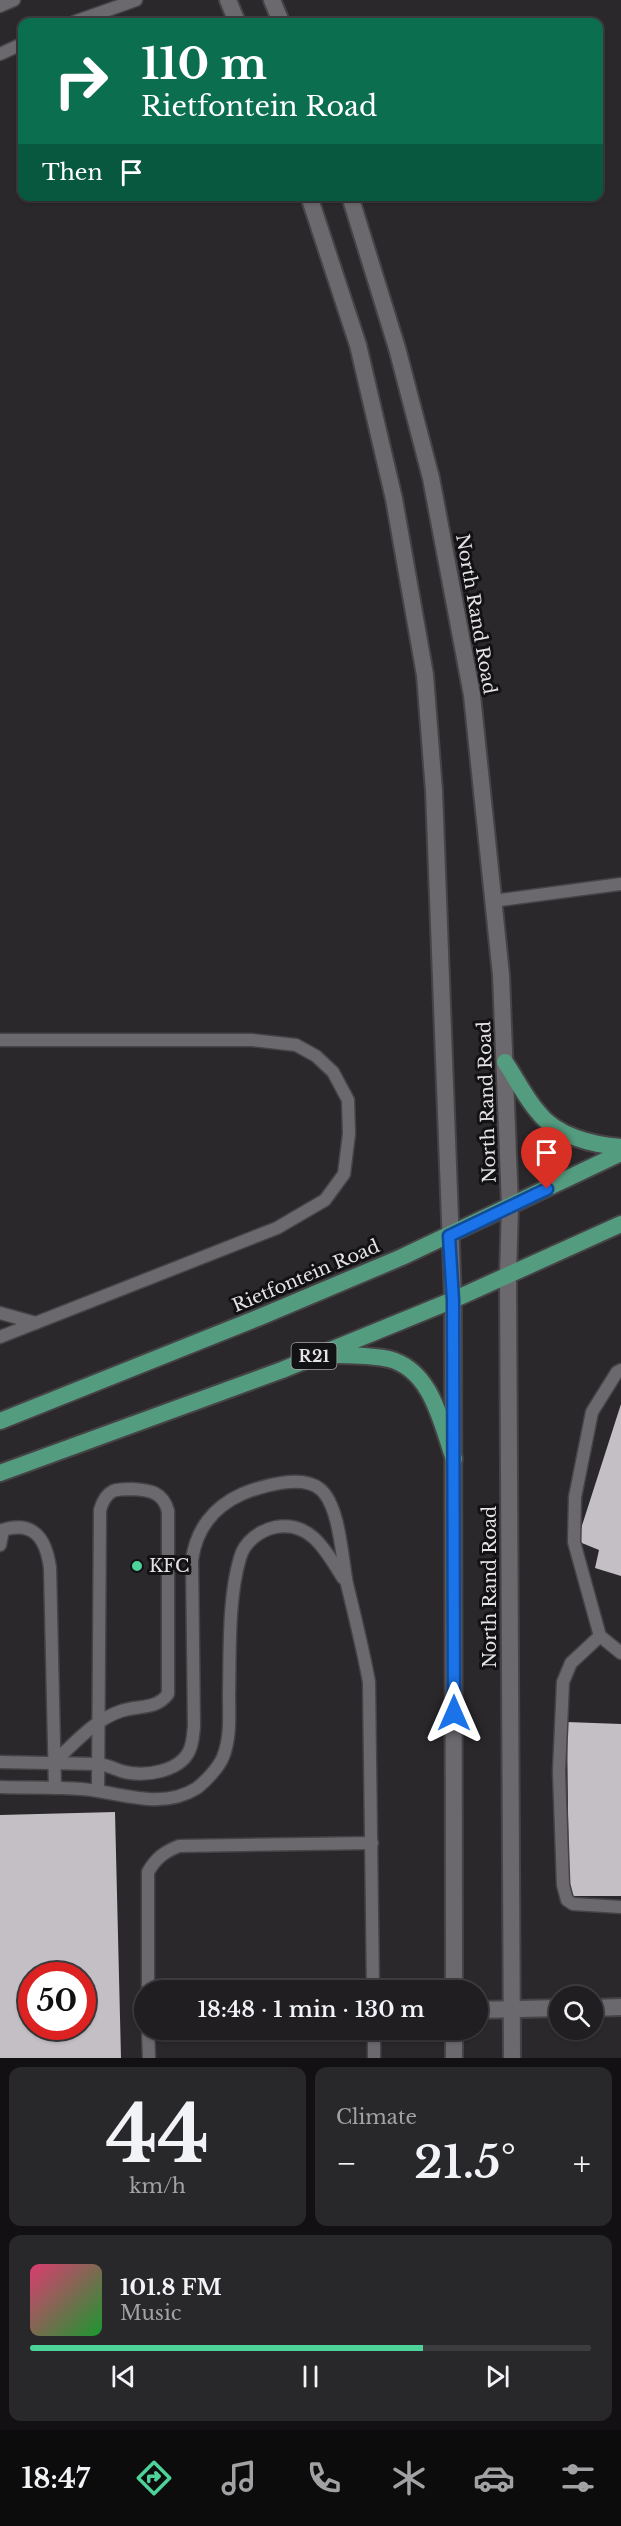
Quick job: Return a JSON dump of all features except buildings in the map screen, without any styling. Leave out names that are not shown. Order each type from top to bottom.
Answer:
[{"type":"main road","points":[[228,0],[235,18]]},
{"type":"main road","points":[[272,0],[279,18]]},
{"type":"main road","name":"North Rand Road","points":[[311,201],[358,345],[394,499],[425,675],[434,791],[453,1300],[454,1980]]},
{"type":"main road","name":"North Rand Road","points":[[352,201],[397,348],[431,478],[472,695],[501,975],[510,1206],[508,1276],[512,2058]]},
{"type":"main road","points":[[505,1062],[539,1114],[565,1134],[606,1146],[621,1147]]},
{"type":"main road","name":"Rietfontein Road","points":[[0,1421],[260,1317],[449,1236],[621,1153]]},
{"type":"main road","name":"R21","points":[[0,1473],[271,1374],[453,1300],[621,1224]]},
{"type":"main road","points":[[319,1354],[388,1359],[406,1366],[419,1376],[427,1388],[454,1459]]},
{"type":"main road","points":[[603,2008],[621,2007]]},
{"type":"main road","points":[[488,2010],[549,2008]]},
{"type":"main road","points":[[454,2040],[454,2058]]},
{"type":"lane","points":[[0,6],[14,0]]},
{"type":"lane","points":[[85,18],[136,0]]},
{"type":"lane","points":[[0,54],[18,46]]},
{"type":"lane","points":[[493,901],[621,884]]},
{"type":"lane","points":[[0,1040],[252,1040],[296,1045],[316,1056],[333,1072],[348,1100],[350,1134],[344,1174],[325,1200],[277,1228],[0,1337]]},
{"type":"lane","points":[[0,1313],[36,1323]]},
{"type":"lane","points":[[621,1370],[617,1372],[592,1412],[574,1497],[574,1542],[600,1636],[621,1653]]},
{"type":"lane","points":[[0,1762],[98,1764],[132,1773],[158,1772],[171,1768],[191,1748],[194,1696],[192,1560],[195,1542],[202,1529],[228,1502],[265,1486],[307,1483],[321,1489],[329,1501],[336,1524],[347,1584],[362,1638],[369,1682],[374,1980]]},
{"type":"lane","points":[[54,1762],[99,1721],[124,1710],[154,1706],[162,1702],[168,1694],[168,1512],[165,1501],[157,1493],[147,1490],[111,1491],[103,1499],[100,1510],[99,1721],[98,1791]]},
{"type":"lane","points":[[0,1787],[98,1791],[142,1799],[166,1800],[198,1787],[223,1757],[229,1731],[234,1594],[240,1556],[251,1540],[260,1532],[276,1527],[292,1526],[307,1532],[318,1540],[347,1584]]},
{"type":"lane","points":[[0,1545],[2,1531],[27,1528],[35,1532],[48,1552],[55,1788]]},
{"type":"lane","points":[[600,1636],[571,1663],[563,1682],[560,1771],[563,1885],[567,1900],[573,1904],[621,1906]]},
{"type":"lane","points":[[148,1980],[147,1872],[164,1852],[179,1845],[372,1843]]},
{"type":"lane","points":[[148,2040],[149,2058]]},
{"type":"lane","points":[[374,2040],[374,2058]]},
{"type":"place","name":"KFC","points":[[137,1566]]},
{"type":"route","points":[[454,1713],[453,1300],[449,1236],[547,1189]]}]
